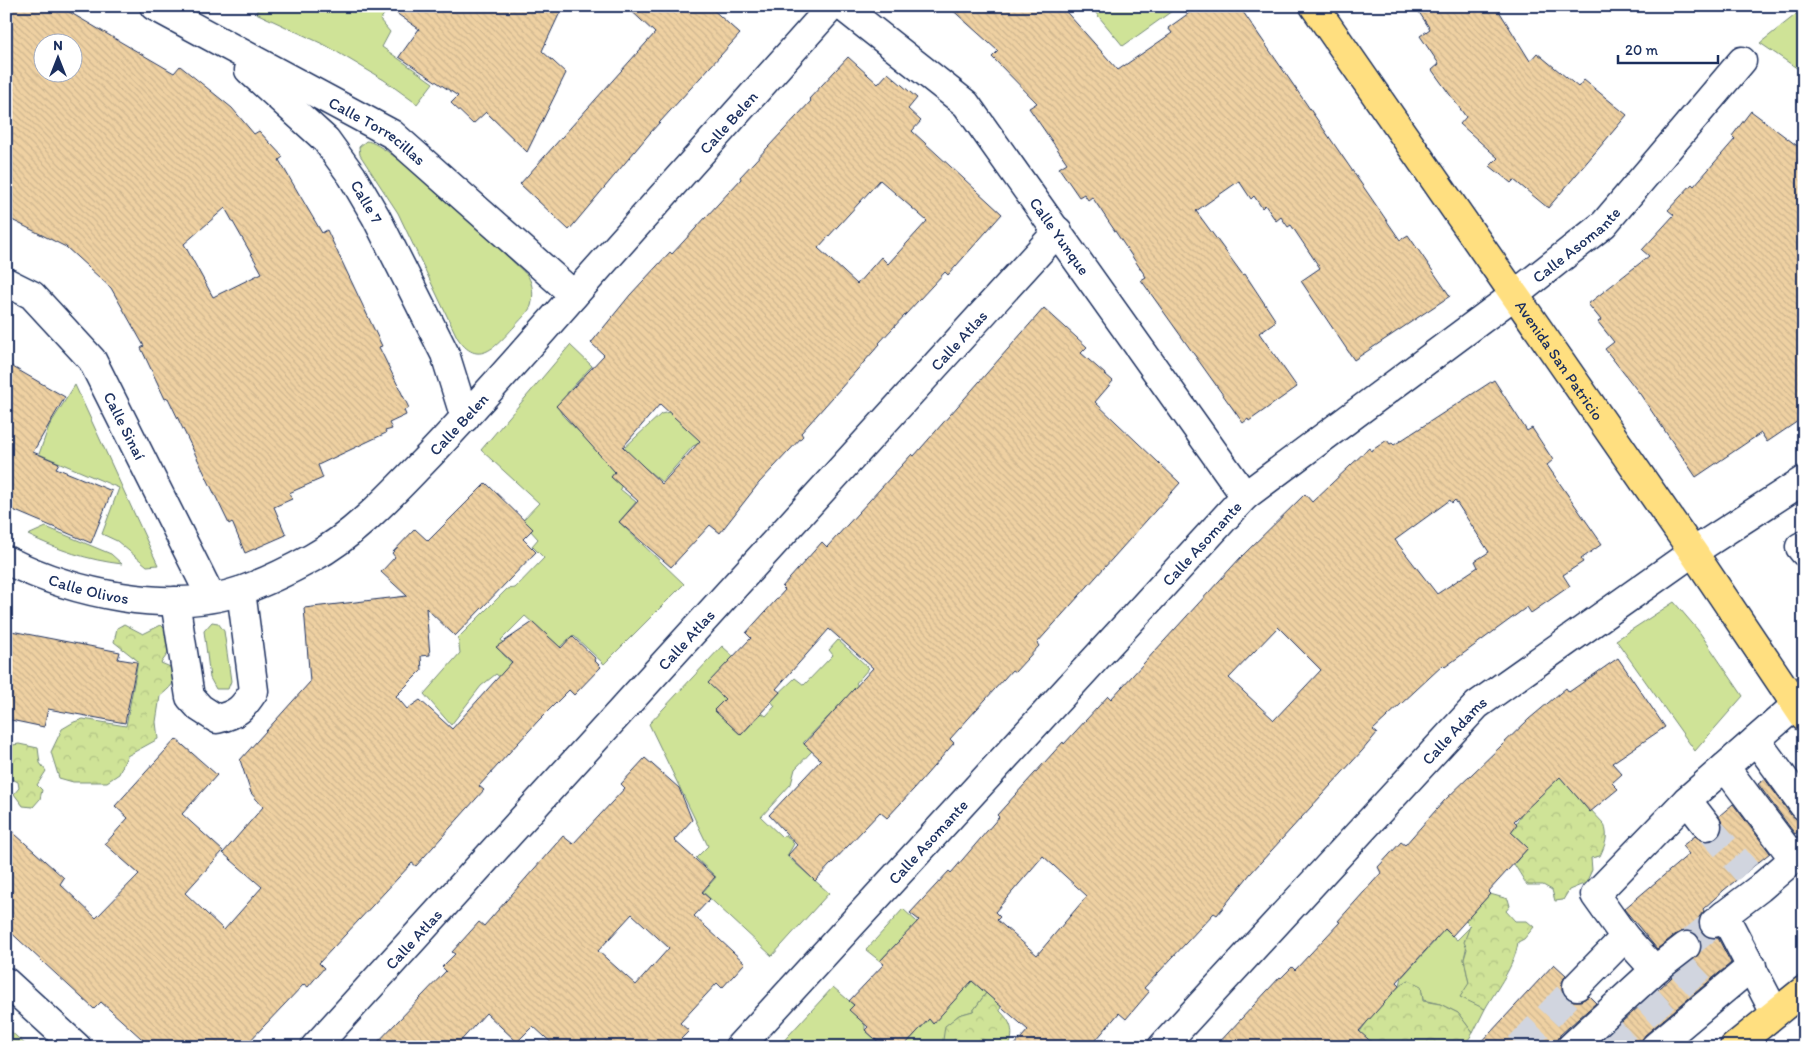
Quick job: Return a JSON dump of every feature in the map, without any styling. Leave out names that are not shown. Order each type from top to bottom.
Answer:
[{"type":"main road","name":"Avenida San Patricio","points":[[1314,6],[1513,296],[1693,552],[1800,711]]},
{"type":"main road","points":[[1734,1047],[1804,990]]},
{"type":"street","name":"Calle Torrecillas","points":[[154,6],[392,134],[574,295]]},
{"type":"street","name":"Calle Belen","points":[[211,597],[241,591],[313,558],[353,529],[389,497],[465,418],[832,6]]},
{"type":"street","name":"Calle Yunque","points":[[842,6],[966,104],[1245,496]]},
{"type":"street","name":"Calle 7","points":[[201,30],[275,91],[326,140],[352,176],[376,217],[444,354],[465,418]]},
{"type":"street","name":"Calle Asomante","points":[[740,1047],[1245,496],[1513,296],[1604,224],[1713,97],[1742,60]]},
{"type":"street","name":"Calle Atlas","points":[[315,1047],[1058,231]]},
{"type":"street","name":"Calle Sinaí","points":[[6,282],[32,295],[92,360],[211,597]]},
{"type":"street","name":"Calle Adams","points":[[1162,1047],[1477,705],[1693,552],[1804,480]]},
{"type":"street","points":[[1804,545],[1800,547],[1804,552]]},
{"type":"street","name":"Calle Olivos","points":[[6,560],[34,574],[103,595],[175,601],[211,597]]},
{"type":"street","points":[[175,601],[190,697],[200,708],[217,719],[232,716],[243,708],[254,691],[241,591]]},
{"type":"street","points":[[1571,1047],[1604,1024],[1663,970],[1625,937],[1595,895],[1687,800],[1756,740],[1800,711]]},
{"type":"street","points":[[1756,740],[1804,806]]},
{"type":"street","points":[[1725,767],[1799,854],[1754,880],[1719,919],[1752,966],[1775,1013]]},
{"type":"street","points":[[1687,800],[1707,826]]},
{"type":"street","points":[[1577,986],[1625,937]]},
{"type":"street","points":[[1654,1047],[1673,1027],[1752,966]]},
{"type":"street","points":[[6,982],[77,1047]]},
{"type":"green space","points":[[259,6],[390,6],[380,20],[390,32],[382,47],[433,83],[417,104],[384,80],[327,46],[256,13]]},
{"type":"green space","points":[[1090,6],[1179,6],[1123,46]]},
{"type":"green space","points":[[1804,8],[1804,73],[1760,43]]},
{"type":"green space","points":[[366,141],[379,146],[421,178],[528,276],[532,290],[530,309],[494,347],[480,353],[472,352],[457,337],[398,213],[360,155],[359,147]]},
{"type":"green space","points":[[570,345],[592,366],[567,393],[567,398],[559,407],[563,416],[580,432],[599,442],[623,449],[661,414],[677,410],[704,436],[662,482],[639,463],[624,480],[620,489],[636,502],[619,522],[684,584],[604,664],[573,635],[560,647],[525,616],[501,640],[507,647],[502,653],[550,703],[542,712],[496,674],[481,686],[451,725],[424,694],[460,653],[458,638],[507,589],[515,588],[544,558],[532,546],[538,539],[522,521],[539,503],[481,450]]},
{"type":"green space","points":[[75,385],[158,565],[147,566],[117,541],[102,534],[119,488],[39,454],[49,426]]},
{"type":"green space","points":[[46,527],[111,554],[122,564],[74,554],[28,535]]},
{"type":"green space","points":[[1674,602],[1698,630],[1743,696],[1695,751],[1616,640]]},
{"type":"green space","points":[[212,622],[218,623],[224,631],[231,681],[228,689],[216,689],[210,678],[204,631]]},
{"type":"green space","points":[[124,624],[143,634],[161,625],[170,634],[169,652],[161,663],[175,669],[175,678],[170,687],[160,696],[156,722],[158,739],[127,756],[119,774],[107,782],[73,782],[59,778],[51,752],[62,729],[83,719],[126,726],[138,661],[114,642],[117,628]]},
{"type":"green space","points":[[838,640],[869,668],[856,683],[858,686],[803,743],[812,751],[795,769],[791,784],[761,817],[782,837],[786,835],[794,844],[787,856],[829,893],[772,956],[703,892],[716,877],[696,858],[708,846],[649,724],[722,646],[734,657],[725,699],[714,710],[741,735],[762,713],[766,716],[775,706],[771,701],[795,678],[804,685],[833,655],[829,650]]},
{"type":"green space","points":[[19,744],[38,748],[40,763],[46,771],[37,785],[42,790],[40,799],[33,807],[23,806],[14,794],[19,788],[18,782],[6,776],[6,752],[13,745]]},
{"type":"green space","points":[[1559,776],[1604,824],[1606,837],[1600,856],[1591,858],[1592,870],[1586,883],[1569,890],[1563,900],[1555,901],[1552,890],[1543,885],[1527,885],[1514,864],[1528,848],[1511,832],[1522,813]]},
{"type":"green space","points":[[1490,894],[1508,899],[1510,906],[1506,911],[1515,921],[1527,921],[1534,927],[1524,939],[1518,942],[1513,960],[1505,977],[1485,1009],[1460,997],[1469,983],[1464,959],[1467,949],[1464,942],[1470,926],[1465,921]]},
{"type":"green space","points":[[903,909],[993,992],[986,993],[973,1011],[959,1015],[946,1026],[942,1047],[903,1047],[929,1019],[933,1023],[902,938],[880,961],[866,950]]},
{"type":"green space","points":[[1432,918],[1457,940],[1471,926],[1464,959],[1469,983],[1469,1000],[1485,1009],[1473,1033],[1458,1013],[1440,1004],[1423,1000],[1422,992],[1409,980],[1400,985],[1402,977],[1435,941],[1419,926]]},
{"type":"green space","points":[[1409,980],[1421,986],[1423,1001],[1440,1004],[1458,1013],[1473,1033],[1463,1047],[1350,1047],[1384,1001],[1400,985]]},
{"type":"green space","points":[[833,987],[854,1005],[850,1010],[865,1025],[865,1030],[884,1047],[778,1047]]},
{"type":"green space","points":[[986,993],[1001,1005],[1000,1011],[1011,1027],[1012,1036],[1009,1047],[942,1047],[945,1026],[959,1015],[973,1011]]},
{"type":"green space","points":[[6,1027],[28,1047],[6,1047]]},
{"type":"building","points":[[6,6],[59,6],[174,73],[180,66],[232,108],[254,134],[259,131],[283,157],[279,160],[322,233],[327,230],[382,346],[379,347],[409,408],[404,410],[406,415],[389,423],[392,429],[385,431],[386,433],[318,465],[323,478],[289,493],[292,499],[274,507],[286,535],[245,553],[232,522],[229,524],[168,398],[165,399],[141,348],[144,346],[111,288],[66,247],[6,217]],"holes":[[[225,208],[262,273],[213,297],[184,244]]]},
{"type":"building","points":[[386,6],[563,6],[542,51],[566,73],[527,152],[486,112],[473,124],[451,103],[458,96],[399,57],[419,29]]},
{"type":"building","points":[[626,6],[709,6],[740,34],[650,133],[569,230],[520,184],[655,33]]},
{"type":"building","points":[[948,6],[1061,6],[1118,70],[1172,33],[1168,28],[1199,6],[1239,6],[1400,240],[1408,235],[1450,296],[1354,360],[1301,281],[1320,268],[1291,225],[1288,227],[1281,217],[1276,221],[1265,205],[1262,208],[1254,196],[1251,199],[1239,181],[1196,211],[1243,275],[1245,274],[1276,321],[1259,333],[1297,387],[1249,421],[1248,419],[1243,423],[1141,280],[1146,277],[1092,197],[1088,200],[1084,194],[1079,197],[1059,168],[1067,163],[1029,108],[1037,103],[992,57],[998,51]]},
{"type":"building","points":[[1415,6],[1496,6],[1530,61],[1537,53],[1578,87],[1584,80],[1627,115],[1548,208],[1514,180],[1511,183],[1490,166],[1498,158],[1460,124],[1466,117],[1432,70],[1439,64],[1420,36],[1430,29]]},
{"type":"building","points":[[848,57],[878,84],[888,73],[917,98],[908,109],[921,121],[912,131],[1002,214],[948,275],[945,272],[879,343],[801,433],[803,436],[759,483],[720,533],[710,525],[671,567],[619,522],[638,501],[611,477],[615,472],[556,406],[604,355],[591,343],[630,295],[670,252],[672,254],[741,179],[740,177],[811,101],[809,99]],"holes":[[[880,180],[927,221],[888,264],[881,257],[857,284],[818,248]],[[660,404],[700,441],[662,484],[623,447]]]},
{"type":"building","points":[[1751,111],[1804,151],[1804,417],[1767,442],[1761,433],[1696,477],[1640,394],[1605,349],[1614,342],[1598,322],[1601,320],[1588,304],[1649,256],[1642,250],[1674,215],[1668,210],[1692,184],[1694,186],[1735,139],[1732,136]]},
{"type":"building","points":[[1044,308],[1087,347],[1081,353],[1113,381],[1095,402],[1180,483],[1037,643],[1039,646],[1015,672],[1012,670],[950,739],[954,743],[913,790],[887,818],[880,812],[815,881],[788,855],[797,845],[769,815],[821,760],[804,744],[873,668],[829,629],[776,689],[780,692],[741,735],[714,710],[725,699],[708,683],[751,638],[746,633],[785,590],[782,587],[822,542],[827,547],[912,454],[914,456]]},
{"type":"building","points":[[6,363],[65,397],[33,452],[59,463],[56,468],[112,491],[91,543],[6,507]]},
{"type":"building","points":[[1494,380],[1527,431],[1532,428],[1553,460],[1547,465],[1602,544],[1581,559],[1583,562],[1563,575],[1570,586],[1531,613],[1527,607],[1445,667],[1443,665],[1373,730],[1377,733],[1362,751],[1251,873],[1217,915],[1214,913],[1144,988],[1149,992],[1126,1019],[1119,1013],[1090,1047],[1013,1047],[1028,1030],[972,981],[933,1024],[929,1019],[903,1047],[884,1047],[865,1030],[868,1027],[849,1010],[854,1005],[849,1001],[884,964],[880,961],[919,920],[910,913],[949,871],[951,873],[999,817],[997,815],[1063,742],[1064,744],[1108,696],[1111,699],[1241,557],[1305,494],[1312,502],[1369,448],[1371,451],[1387,440],[1390,444],[1394,445]],"holes":[[[1450,500],[1452,503],[1455,500],[1489,552],[1475,561],[1478,567],[1437,594],[1395,540]],[[1278,627],[1321,670],[1274,720],[1229,678]],[[1043,856],[1087,896],[1037,955],[997,920],[1000,917],[995,912]]]},
{"type":"building","points":[[486,483],[533,529],[523,539],[536,552],[455,636],[426,608],[430,655],[421,656],[422,670],[396,696],[407,709],[420,700],[452,729],[512,662],[496,647],[533,622],[561,648],[572,636],[595,658],[594,660],[601,667],[574,695],[569,690],[538,721],[479,786],[484,790],[416,866],[412,863],[319,963],[324,968],[308,987],[304,984],[244,1047],[151,1047],[101,1002],[94,1009],[6,928],[6,826],[64,878],[60,884],[96,918],[139,874],[105,844],[128,818],[115,806],[176,739],[217,775],[182,814],[223,851],[185,893],[224,930],[262,887],[223,853],[263,807],[251,793],[240,760],[310,682],[304,608],[407,596],[381,572],[395,557],[392,553],[415,529],[428,541]]},
{"type":"building","points":[[6,630],[120,652],[118,659],[137,662],[125,723],[48,709],[44,727],[6,719]]},
{"type":"building","points":[[1618,658],[1665,727],[1612,763],[1622,774],[1612,783],[1618,789],[1590,812],[1560,777],[1514,821],[1517,824],[1511,832],[1528,848],[1488,892],[1490,894],[1452,936],[1445,929],[1397,982],[1400,985],[1359,1031],[1377,1047],[1215,1047],[1280,977],[1292,967],[1295,970],[1340,922],[1338,921],[1381,873],[1378,867],[1401,842],[1405,845],[1444,801],[1529,719],[1566,688],[1569,692]]},
{"type":"building","points":[[645,758],[679,788],[692,820],[674,840],[715,877],[702,892],[710,899],[694,916],[745,963],[722,988],[717,983],[680,1023],[689,1031],[673,1047],[556,1047],[533,1026],[517,1042],[486,1013],[455,1047],[373,1047],[446,971],[442,967],[455,954],[452,952],[479,922],[484,926],[563,836],[573,844],[625,788],[621,784]],"holes":[[[632,914],[669,948],[636,985],[598,951]]]},
{"type":"building","points":[[1765,779],[1791,815],[1804,821],[1804,827],[1795,834],[1758,784]]},
{"type":"building","points":[[1733,804],[1770,853],[1724,890],[1703,909],[1704,911],[1699,917],[1698,924],[1701,932],[1708,938],[1718,938],[1731,963],[1645,1035],[1640,1047],[1594,1047],[1700,952],[1701,944],[1699,937],[1692,932],[1684,931],[1676,934],[1657,949],[1624,909],[1689,854],[1682,846],[1695,836],[1701,840],[1709,841],[1717,838],[1722,831],[1719,816]]},
{"type":"building","points":[[1554,964],[1566,975],[1562,982],[1562,990],[1566,997],[1573,1001],[1581,1001],[1589,996],[1596,1003],[1560,1035],[1556,1047],[1477,1047]]},
{"type":"tunnel","points":[[1707,826],[1747,872]]},
{"type":"tunnel","points":[[1686,946],[1714,923]]},
{"type":"tunnel","points":[[1681,966],[1708,995]]},
{"type":"tunnel","points":[[1519,1047],[1577,986]]},
{"type":"tunnel","points":[[1645,996],[1671,1025]]},
{"type":"tunnel","points":[[1607,1027],[1625,1047]]}]
